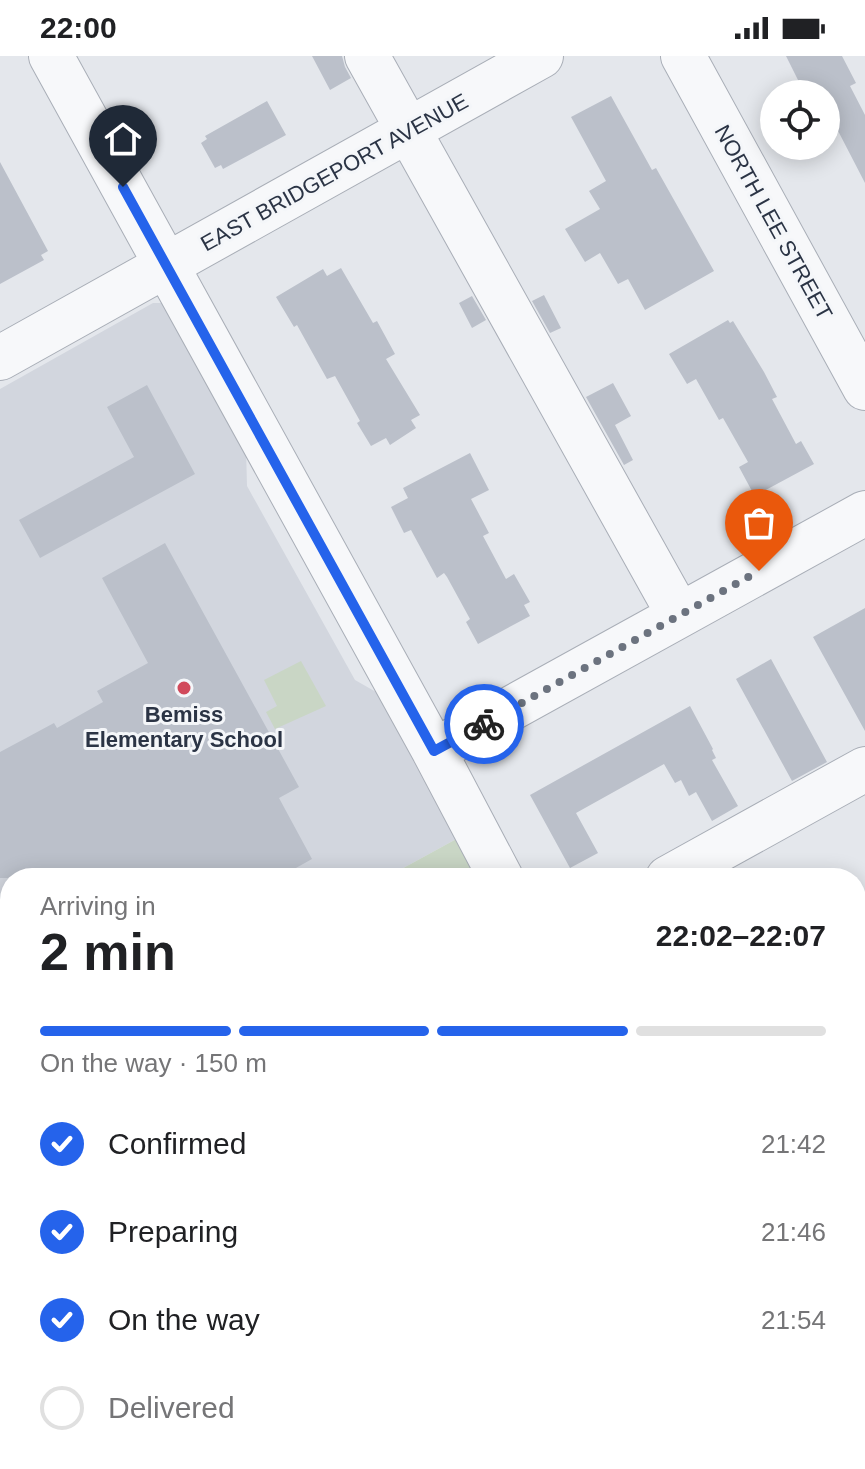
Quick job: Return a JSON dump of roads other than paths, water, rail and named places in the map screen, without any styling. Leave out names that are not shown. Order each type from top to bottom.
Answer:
[{"type":"street","points":[[51,56],[496,868]]},
{"type":"street","points":[[367,56],[679,615]]},
{"type":"street","name":"EAST BRIDGEPORT AVENUE","points":[[0,358],[541,56]]},
{"type":"street","name":"NORTH LEE STREET","points":[[683,56],[865,388]]},
{"type":"street","points":[[434,751],[865,513]]},
{"type":"street","points":[[686,868],[865,769]]},
{"type":"place","name":"Bemiss Elementary School","points":[[184,688]]}]
